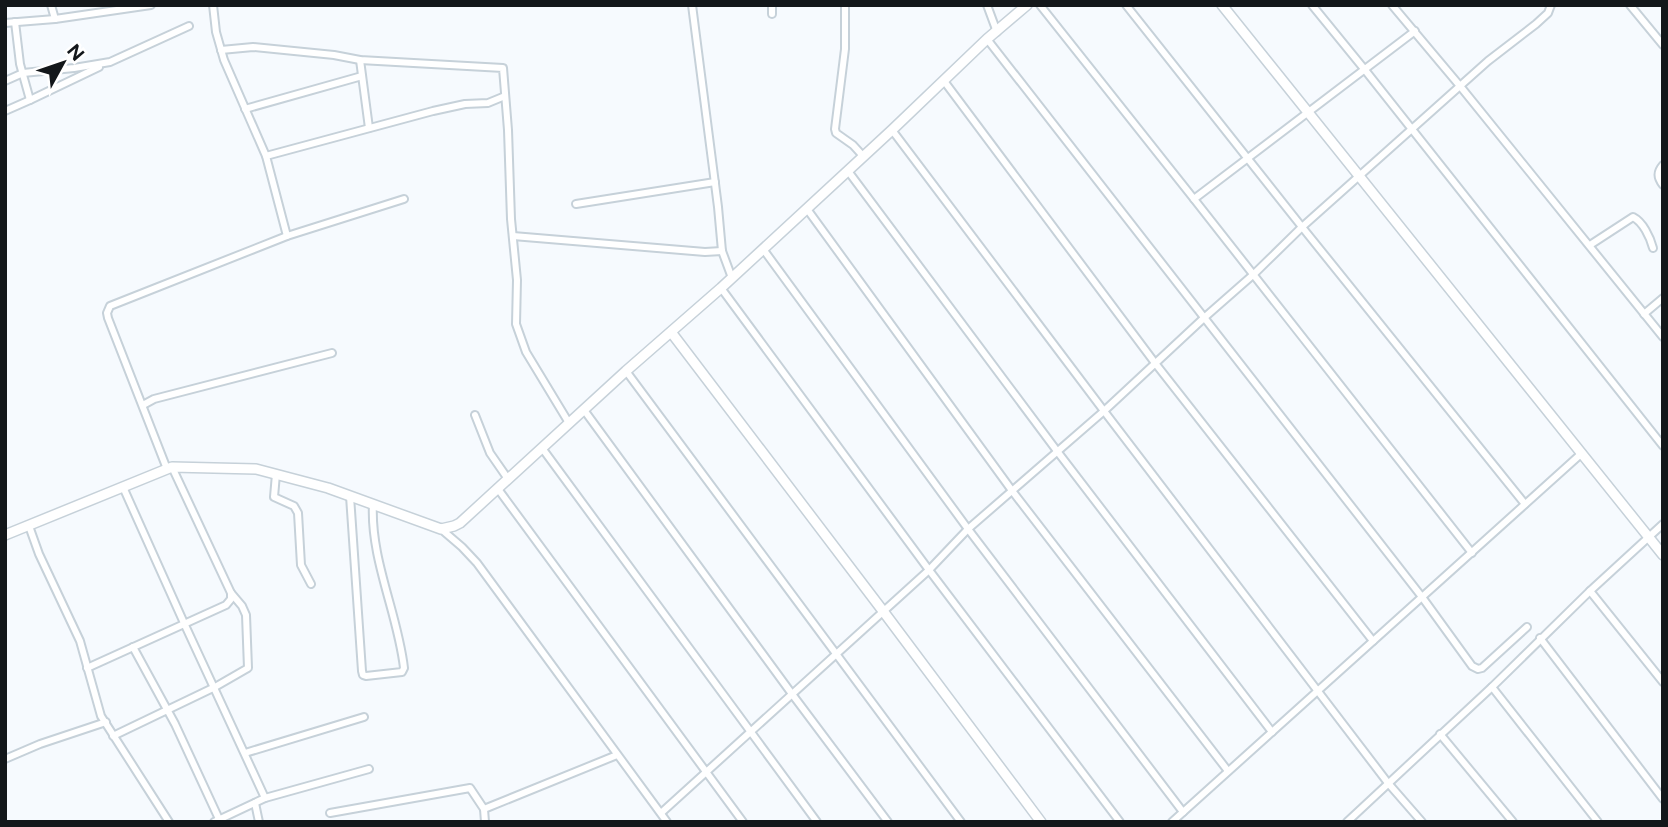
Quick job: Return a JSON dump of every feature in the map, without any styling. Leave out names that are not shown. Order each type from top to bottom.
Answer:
[{"type":"street","points":[[51,5],[55,19]]},
{"type":"street","points":[[5,23],[55,19],[112,8],[151,5]]},
{"type":"street","points":[[213,5],[221,50],[266,156],[288,236]]},
{"type":"street","points":[[692,5],[722,251],[732,278]]},
{"type":"street","points":[[772,5],[772,14]]},
{"type":"street","points":[[845,5],[845,49],[835,129],[836,133],[863,156]]},
{"type":"street","points":[[987,5],[997,32]]},
{"type":"street","points":[[441,529],[460,523],[732,278],[987,39],[1027,5]]},
{"type":"street","points":[[1040,5],[1472,553]]},
{"type":"street","points":[[1126,5],[1525,504]]},
{"type":"street","points":[[1222,5],[1663,555]]},
{"type":"street","points":[[1312,5],[1663,446]]},
{"type":"street","points":[[1392,5],[1663,337]]},
{"type":"street","points":[[660,813],[929,570],[968,529],[1104,411],[1302,227],[1488,61],[1536,24],[1548,13],[1551,5]]},
{"type":"street","points":[[1630,5],[1663,46]]},
{"type":"street","points":[[15,22],[20,64],[30,100]]},
{"type":"street","points":[[5,111],[189,26]]},
{"type":"street","points":[[1194,199],[1415,31]]},
{"type":"street","points":[[987,39],[1422,597],[1472,666],[1482,668],[1527,627]]},
{"type":"street","points":[[221,50],[253,47],[360,60],[503,68],[518,330],[526,352],[569,424]]},
{"type":"street","points":[[360,60],[369,128]]},
{"type":"street","points":[[5,81],[23,74],[110,62]]},
{"type":"street","points":[[245,109],[362,76]]},
{"type":"street","points":[[944,81],[1155,363],[1373,641]]},
{"type":"street","points":[[266,156],[454,106],[493,101],[505,96]]},
{"type":"street","points":[[892,130],[1388,782],[1422,822]]},
{"type":"street","points":[[1663,165],[1658,170],[1658,176],[1663,185]]},
{"type":"street","points":[[848,171],[1057,452],[1272,732]]},
{"type":"street","points":[[576,204],[715,182]]},
{"type":"street","points":[[113,736],[215,687],[246,670],[250,665],[246,615],[231,593],[169,468],[108,318],[110,306],[288,236],[404,199]]},
{"type":"street","points":[[807,209],[1013,492],[1228,771]]},
{"type":"street","points":[[1590,246],[1633,217],[1638,219],[1644,228],[1653,248]]},
{"type":"street","points":[[513,236],[705,252],[722,251]]},
{"type":"street","points":[[763,249],[968,529],[1183,812]]},
{"type":"street","points":[[721,288],[929,570],[1120,822]]},
{"type":"street","points":[[1644,314],[1663,298]]},
{"type":"street","points":[[671,332],[1041,822]]},
{"type":"street","points":[[143,405],[154,399],[332,353]]},
{"type":"street","points":[[626,371],[961,822]]},
{"type":"street","points":[[584,410],[888,822]]},
{"type":"street","points":[[475,415],[489,453],[508,479]]},
{"type":"street","points":[[542,448],[817,822]]},
{"type":"street","points":[[1172,822],[1582,453]]},
{"type":"street","points":[[5,535],[169,468],[256,469],[328,488],[441,529],[477,563],[667,822]]},
{"type":"street","points":[[275,474],[274,496],[294,506],[298,513],[301,565],[311,584]]},
{"type":"street","points":[[123,487],[265,798]]},
{"type":"street","points":[[498,489],[743,822]]},
{"type":"street","points":[[350,496],[362,671],[366,676],[402,672],[404,668],[394,615],[372,531],[373,504]]},
{"type":"street","points":[[1347,822],[1663,524]]},
{"type":"street","points":[[29,526],[79,641],[101,716],[169,822]]},
{"type":"street","points":[[1590,591],[1663,682]]},
{"type":"street","points":[[87,667],[226,605],[231,599],[231,593]]},
{"type":"street","points":[[1540,639],[1663,799]]},
{"type":"street","points":[[133,647],[175,724],[216,820],[265,798],[369,769]]},
{"type":"street","points":[[1492,687],[1598,822]]},
{"type":"street","points":[[245,753],[364,717]]},
{"type":"street","points":[[5,759],[106,722]]},
{"type":"street","points":[[1440,734],[1513,822]]},
{"type":"street","points":[[484,809],[617,755]]},
{"type":"street","points":[[330,813],[470,788],[484,809],[485,822]]},
{"type":"street","points":[[255,803],[259,822]]}]
